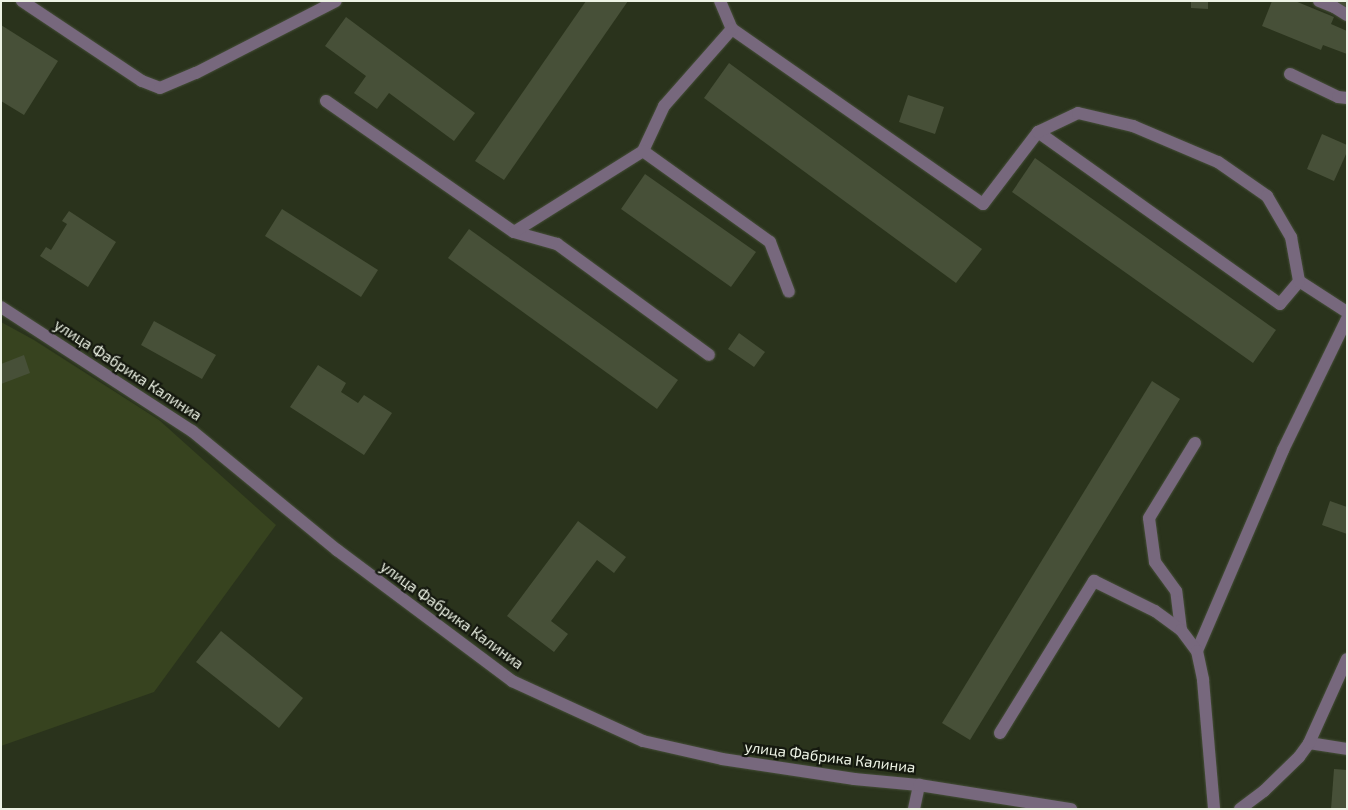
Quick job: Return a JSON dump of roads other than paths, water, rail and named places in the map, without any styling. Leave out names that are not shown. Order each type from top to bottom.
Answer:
[{"type":"street","points":[[22,1],[142,82],[160,88],[196,73],[336,1]]},
{"type":"street","points":[[720,1],[732,30],[983,204],[1038,132],[1078,113],[1133,126],[1218,162],[1267,196],[1291,237],[1300,281],[1347,312]]},
{"type":"street","points":[[1319,1],[1347,15]]},
{"type":"street","points":[[514,232],[643,151],[664,106],[732,30]]},
{"type":"street","points":[[1290,74],[1338,97],[1347,98]]},
{"type":"street","points":[[326,101],[514,232],[557,244],[709,355]]},
{"type":"street","points":[[1038,132],[1280,304],[1300,281]]},
{"type":"street","points":[[643,151],[770,242],[790,292]]},
{"type":"street","name":"улица Фабрика Калиниа","points":[[1,308],[192,431],[337,550],[512,681],[643,741],[722,759],[854,779],[919,785],[1072,809]]},
{"type":"street","points":[[1197,651],[1283,450],[1347,319]]},
{"type":"street","points":[[1181,630],[1176,592],[1155,562],[1149,518],[1195,444]]},
{"type":"street","points":[[1000,733],[1094,581],[1155,612],[1181,630],[1197,651],[1203,680],[1214,809]]},
{"type":"street","points":[[1240,809],[1264,791],[1299,757],[1309,743],[1347,659]]},
{"type":"street","points":[[1309,743],[1347,749]]},
{"type":"street","points":[[914,809],[919,785]]}]
